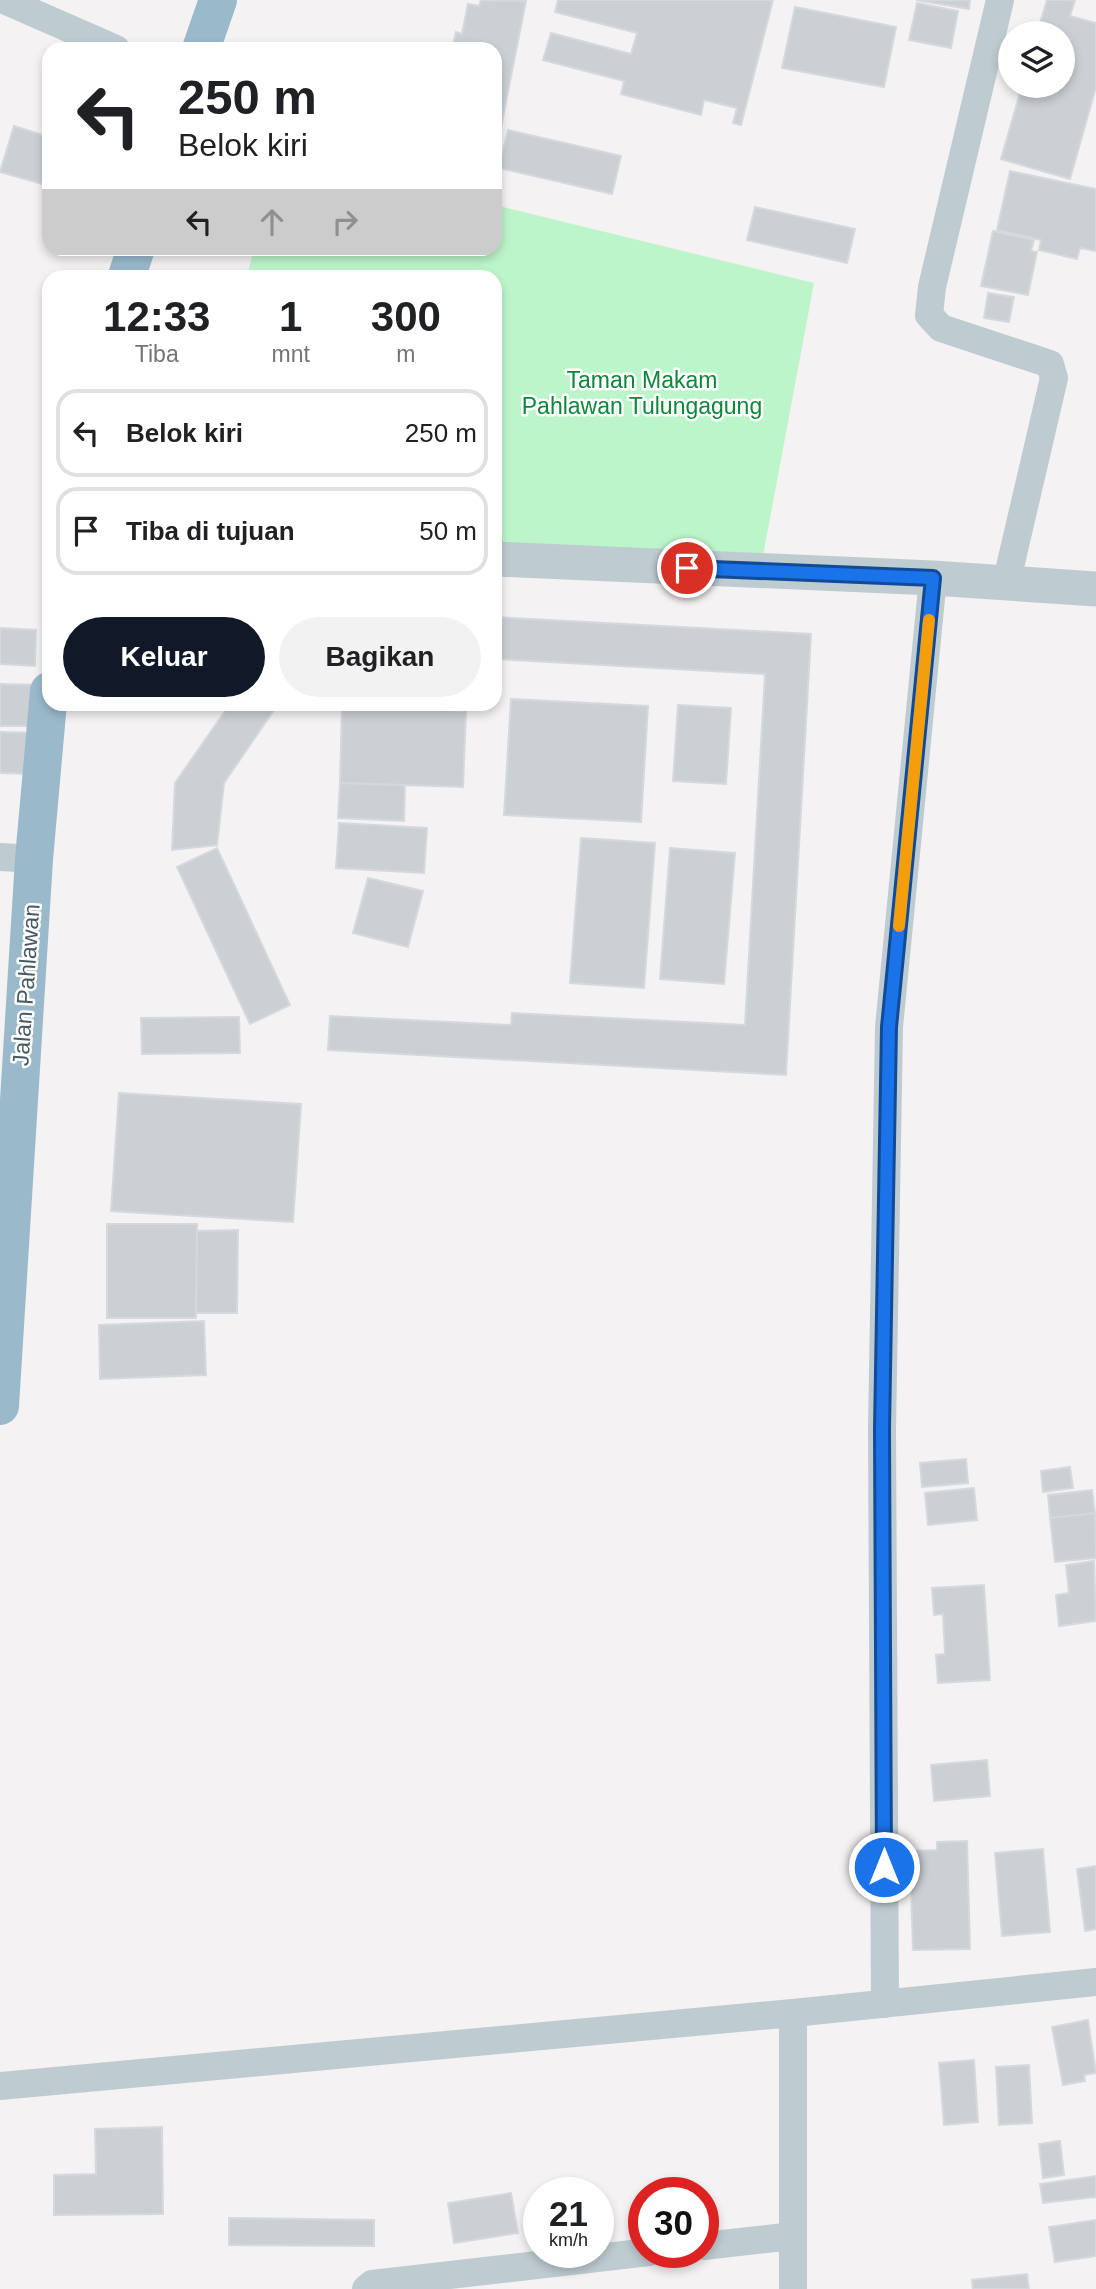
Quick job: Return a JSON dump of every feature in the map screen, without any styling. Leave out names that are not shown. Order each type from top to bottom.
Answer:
[{"type":"highway","points":[[203,42],[218,0]]},
{"type":"highway","name":"Jalan Pahlawan","points":[[0,1406],[17,858],[45,711]]},
{"type":"street","points":[[4,0],[100,42]]},
{"type":"street","points":[[1000,0],[932,287],[929,314],[941,328],[1050,364],[1054,378],[1006,584]]},
{"type":"street","points":[[502,559],[933,578],[1096,589]]},
{"type":"street","points":[[885,2004],[882,1429],[889,1027],[933,578]]},
{"type":"street","points":[[0,2086],[793,2013],[1096,1982]]},
{"type":"street","points":[[793,2013],[793,2289]]},
{"type":"street","points":[[719,2244],[793,2236]]},
{"type":"street","points":[[366,2289],[372,2284],[628,2254]]},
{"type":"green space","name":"Taman Makam Pahlawan Tulungagung","points":[[502,207],[814,283],[762,561],[502,546],[502,270],[249,270],[252,256],[502,256]]},
{"type":"building","points":[[481,0],[526,1],[502,122],[502,42],[454,42],[456,32],[462,34],[468,4],[479,6]]},
{"type":"building","points":[[558,0],[773,0],[741,125],[733,123],[737,108],[704,100],[701,115],[621,94],[624,81],[543,60],[551,33],[631,54],[637,33],[555,12]]},
{"type":"building","points":[[916,0],[970,0],[969,9]]},
{"type":"building","points":[[1047,0],[1075,0],[1070,16],[1096,23],[1096,87],[1070,179],[1001,159],[1019,98],[1075,98],[1075,21],[1041,21]]},
{"type":"building","points":[[917,3],[958,11],[951,48],[909,40]]},
{"type":"building","points":[[795,7],[896,27],[884,87],[782,68]]},
{"type":"building","points":[[14,126],[42,135],[42,184],[0,172]]},
{"type":"building","points":[[508,130],[621,156],[612,194],[502,169]]},
{"type":"building","points":[[1010,171],[1096,189],[1096,251],[1080,248],[1077,259],[1039,250],[1041,240],[997,230]]},
{"type":"building","points":[[755,207],[855,229],[847,263],[747,240]]},
{"type":"building","points":[[993,231],[1034,240],[1031,251],[1037,252],[1028,295],[981,286]]},
{"type":"building","points":[[988,293],[1014,297],[1009,322],[984,318]]},
{"type":"building","points":[[502,617],[811,634],[786,1075],[328,1050],[330,1016],[511,1025],[512,1013],[745,1025],[765,674],[502,659]]},
{"type":"building","points":[[0,628],[36,630],[35,666],[0,664]]},
{"type":"building","points":[[0,684],[41,685],[40,726],[0,726]]},
{"type":"building","points":[[511,699],[648,706],[641,822],[504,815]]},
{"type":"building","points":[[678,705],[731,708],[726,784],[673,781]]},
{"type":"building","points":[[225,711],[273,711],[224,783],[217,845],[172,850],[175,783]]},
{"type":"building","points":[[342,711],[466,711],[463,787],[340,783]]},
{"type":"building","points":[[0,732],[39,733],[29,774],[0,773]]},
{"type":"building","points":[[340,783],[405,785],[404,821],[338,818]]},
{"type":"building","points":[[339,823],[427,828],[424,873],[336,868]]},
{"type":"building","points":[[581,838],[655,843],[644,988],[570,983]]},
{"type":"building","points":[[217,848],[290,1005],[250,1024],[177,867]]},
{"type":"building","points":[[670,848],[735,853],[724,984],[660,979]]},
{"type":"building","points":[[368,878],[423,891],[408,947],[353,933]]},
{"type":"building","points":[[239,1017],[240,1053],[142,1054],[141,1018]]},
{"type":"building","points":[[119,1093],[301,1104],[293,1222],[111,1211]]},
{"type":"building","points":[[107,1224],[197,1224],[196,1318],[107,1318]]},
{"type":"building","points":[[238,1230],[237,1313],[196,1313],[197,1231]]},
{"type":"building","points":[[204,1321],[206,1375],[100,1379],[99,1325]]},
{"type":"building","points":[[966,1459],[968,1483],[922,1487],[920,1463]]},
{"type":"building","points":[[1070,1467],[1073,1488],[1043,1492],[1041,1471]]},
{"type":"building","points":[[974,1488],[977,1520],[928,1525],[925,1493]]},
{"type":"building","points":[[1092,1490],[1095,1513],[1050,1518],[1048,1495]]},
{"type":"building","points":[[1095,1513],[1096,1558],[1055,1562],[1050,1518]]},
{"type":"building","points":[[1094,1561],[1096,1621],[1059,1626],[1056,1595],[1069,1593],[1066,1565]]},
{"type":"building","points":[[984,1585],[990,1680],[938,1683],[936,1655],[945,1654],[943,1614],[934,1615],[932,1588]]},
{"type":"building","points":[[987,1760],[990,1796],[934,1801],[931,1765]]},
{"type":"building","points":[[967,1841],[970,1949],[913,1950],[910,1851],[937,1850],[937,1842]]},
{"type":"building","points":[[1043,1849],[1050,1932],[1002,1936],[995,1853]]},
{"type":"building","points":[[1096,1866],[1096,1929],[1085,1931],[1077,1869]]},
{"type":"building","points":[[1088,2020],[1096,2073],[1084,2075],[1085,2081],[1063,2085],[1052,2027]]},
{"type":"building","points":[[974,2060],[978,2122],[944,2125],[939,2063]]},
{"type":"building","points":[[1029,2065],[1032,2123],[999,2125],[996,2067]]},
{"type":"building","points":[[162,2127],[163,2214],[54,2215],[54,2175],[96,2174],[95,2129]]},
{"type":"building","points":[[1060,2141],[1064,2175],[1043,2178],[1039,2144]]},
{"type":"building","points":[[1096,2176],[1096,2197],[1043,2203],[1040,2184]]},
{"type":"building","points":[[511,2193],[518,2233],[454,2243],[448,2203]]},
{"type":"building","points":[[229,2218],[374,2220],[374,2246],[229,2245]]},
{"type":"building","points":[[1096,2220],[1096,2256],[1055,2262],[1049,2227]]},
{"type":"building","points":[[1027,2274],[1029,2289],[973,2289],[972,2280]]},
{"type":"slow traffic","points":[[899,926],[929,620]]},
{"type":"route","points":[[687,568],[933,578],[889,1027],[882,1429],[884,1867]]}]
